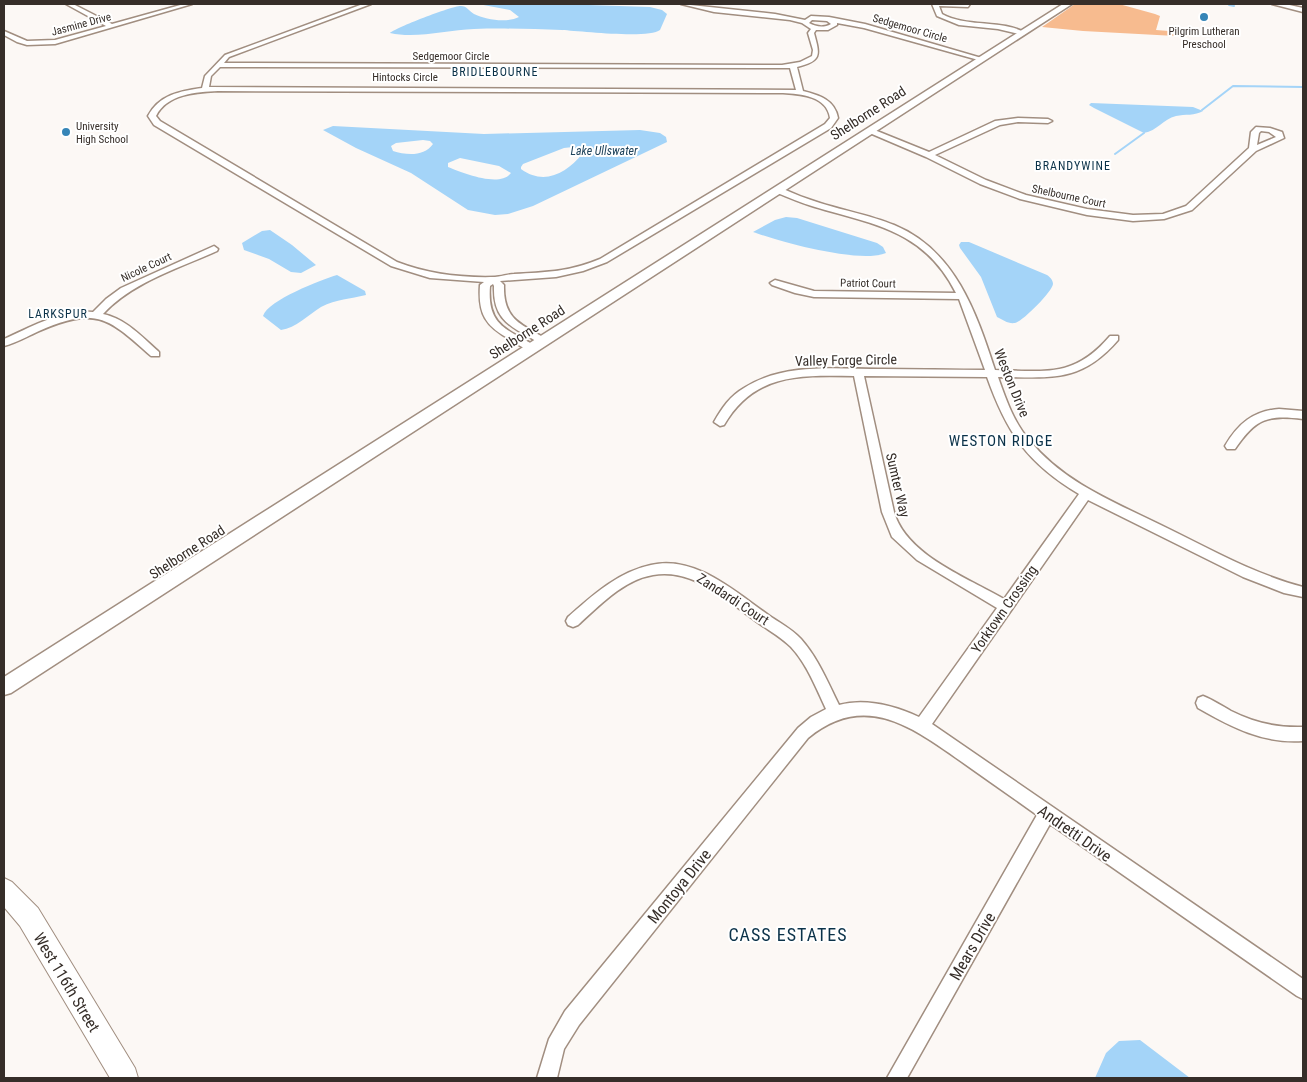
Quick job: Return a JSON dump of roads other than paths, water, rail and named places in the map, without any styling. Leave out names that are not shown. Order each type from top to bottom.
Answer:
[{"type":"main road","name":"West 116th Street","points":[[4,890],[29,917],[125,1078]]},
{"type":"street","points":[[69,4],[112,26]]},
{"type":"street","name":"Jasmine Drive","points":[[4,33],[19,41],[36,44],[71,38],[189,4]]},
{"type":"street","points":[[205,89],[208,76],[222,59],[234,52],[301,30],[368,4]]},
{"type":"street","points":[[684,4],[716,11],[786,16],[806,22],[809,26],[815,28],[832,24]]},
{"type":"street","points":[[968,4],[936,4],[939,15],[950,21],[999,27],[1023,33]]},
{"type":"street","name":"Shelborne Road","points":[[4,687],[1068,4]]},
{"type":"street","points":[[1276,4],[1303,10]]},
{"type":"street","points":[[806,22],[818,18],[832,24]]},
{"type":"street","name":"Sedgemoor Circle","points":[[832,24],[860,28],[980,61]]},
{"type":"street","name":"Sedgemoor Circle","points":[[218,65],[793,66],[806,62],[815,55],[816,51],[811,33],[815,28]]},
{"type":"street","points":[[793,66],[800,93]]},
{"type":"street","name":"Hintocks Circle","points":[[205,89],[773,91],[800,93],[817,98],[828,104],[834,114],[832,122],[603,261],[581,269],[548,276],[492,279],[441,278],[412,271],[394,264],[154,121],[152,116],[154,110],[163,102],[177,96],[205,89]]},
{"type":"street","points":[[929,155],[998,123],[1018,120],[1048,121]]},
{"type":"street","name":"Shelbourne Court","points":[[869,132],[929,155],[983,182],[1031,199],[1102,215],[1142,218],[1170,215],[1189,208],[1253,149]]},
{"type":"street","name":"Weston Drive","points":[[778,190],[822,207],[877,221],[912,237],[924,245],[941,262],[962,296],[1009,419],[1028,449],[1055,472],[1086,493],[1257,578],[1283,588],[1303,592]]},
{"type":"street","name":"Nicole Court","points":[[95,316],[109,301],[124,290],[214,249]]},
{"type":"street","points":[[532,348],[499,328],[488,318],[482,300],[484,285],[492,279],[499,285],[498,306],[502,313],[513,323],[543,341]]},
{"type":"street","name":"Patriot Court","points":[[775,283],[814,294],[962,296]]},
{"type":"street","points":[[4,343],[58,320],[95,316],[117,322],[155,354]]},
{"type":"street","name":"Valley Forge Circle","points":[[720,422],[724,410],[745,391],[765,382],[807,372],[1040,375],[1073,370],[1095,360],[1114,338]]},
{"type":"street","name":"Sumter Way","points":[[858,372],[882,484],[893,527],[897,534],[908,546],[924,558],[1005,606]]},
{"type":"street","points":[[1230,446],[1244,426],[1258,417],[1280,413],[1303,415]]},
{"type":"street","name":"Yorktown Crossing","points":[[922,726],[1086,493]]},
{"type":"street","name":"Zandardi Court","points":[[573,621],[607,591],[636,573],[651,569],[665,569],[681,570],[697,575],[719,588],[795,642],[809,660],[835,712]]},
{"type":"street","points":[[1203,702],[1236,721],[1264,732],[1281,735],[1303,734]]},
{"type":"street","name":"Andretti Drive","points":[[835,712],[846,709],[878,709],[904,717],[922,726],[1303,990]]},
{"type":"street","name":"Montoya Drive","points":[[547,1078],[556,1046],[590,995],[798,739],[813,724],[835,712]]},
{"type":"street","name":"Mears Drive","points":[[897,1078],[1047,813]]},
{"type":"water","points":[[478,4],[650,7],[662,10],[667,14],[660,30],[642,34],[507,29],[474,29],[410,35],[390,33],[425,17],[461,6],[484,18],[509,20],[519,17],[510,10]]},
{"type":"water","points":[[1091,103],[1193,107],[1203,111],[1197,114],[1179,115],[1144,133],[1094,108],[1089,105]]},
{"type":"water","name":"Lake Ullswater","points":[[333,126],[484,134],[640,130],[660,133],[666,137],[667,142],[533,206],[508,214],[495,215],[468,210],[411,173],[356,148],[323,130]],"holes":[[[430,141],[433,144],[420,153],[409,154],[393,151],[391,146],[396,143]],[[573,147],[582,154],[562,172],[546,177],[530,174],[521,169],[523,164],[564,148]],[[460,158],[499,166],[511,173],[499,179],[481,178],[448,167],[448,163]]]},
{"type":"water","points":[[786,217],[797,218],[877,243],[883,247],[886,253],[874,256],[840,254],[800,246],[753,232],[775,220]]},
{"type":"water","points":[[270,230],[316,265],[301,273],[291,272],[269,259],[244,250],[242,243],[262,231]]},
{"type":"water","points":[[961,242],[969,242],[1047,275],[1053,284],[1048,293],[1024,318],[1015,323],[1003,320],[997,317],[981,277],[960,248]]},
{"type":"water","points":[[337,275],[365,291],[366,295],[327,304],[286,329],[281,330],[263,316],[267,310],[284,297]]},
{"type":"water","points":[[1140,1040],[1190,1078],[1095,1078],[1106,1053],[1119,1041]]},
{"type":"waterway","points":[[1229,5],[1234,6]]},
{"type":"waterway","points":[[1202,110],[1233,86],[1303,87]]},
{"type":"waterway","points":[[1115,154],[1144,133]]},
{"type":"place","name":"Pilgrim Lutheran Preschool","points":[[1204,17]]},
{"type":"place","name":"University High School","points":[[66,132]]},
{"type":"district","name":"BRIDLEBOURNE","points":[[495,72]]},
{"type":"district","name":"BRANDYWINE","points":[[1073,166]]},
{"type":"district","name":"LARKSPUR","points":[[58,314]]},
{"type":"district","name":"WESTON RIDGE","points":[[1001,441]]},
{"type":"district","name":"CASS ESTATES","points":[[788,935]]}]
